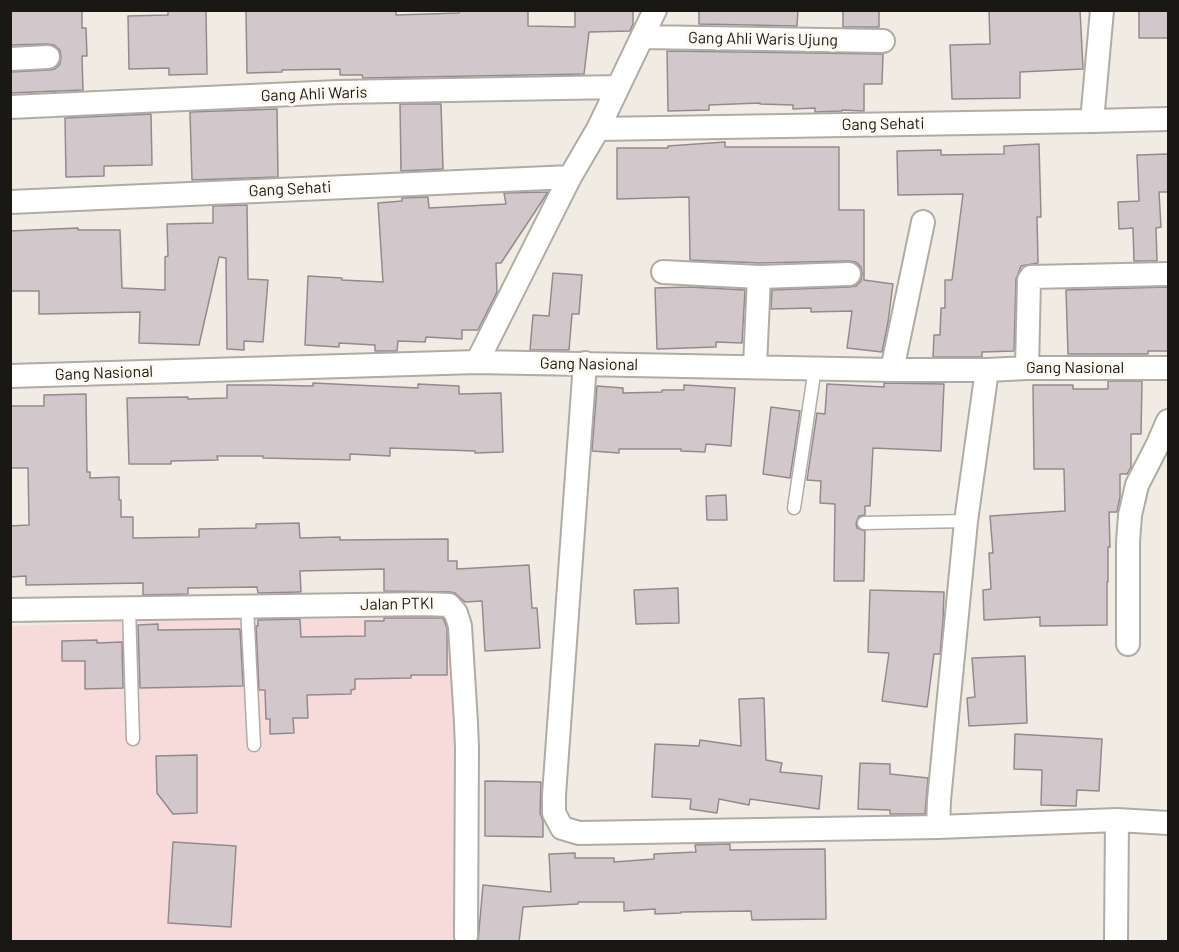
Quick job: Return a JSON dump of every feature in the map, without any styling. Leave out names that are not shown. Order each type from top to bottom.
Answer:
[{"type":"street","points":[[477,362],[570,177],[598,129],[655,10]]},
{"type":"street","points":[[1092,121],[1102,10]]},
{"type":"street","name":"Gang Ahli Waris Ujung","points":[[643,38],[883,41]]},
{"type":"street","points":[[10,59],[48,57]]},
{"type":"street","name":"Gang Ahli Waris","points":[[10,107],[338,92],[618,87]]},
{"type":"street","name":"Gang Sehati","points":[[598,129],[1168,119]]},
{"type":"street","name":"Gang Sehati","points":[[10,202],[570,177]]},
{"type":"street","points":[[892,369],[923,222]]},
{"type":"street","points":[[663,272],[759,277],[849,274]]},
{"type":"street","points":[[1027,368],[1029,280],[1031,277],[1168,274]]},
{"type":"street","points":[[756,366],[759,277]]},
{"type":"street","name":"Gang Nasional","points":[[10,376],[477,362],[987,370],[1168,368]]},
{"type":"street","points":[[585,363],[554,795],[554,813],[562,828],[579,833],[938,827],[1118,819],[1168,823]]},
{"type":"street","points":[[938,827],[966,521],[987,370]]},
{"type":"street","points":[[1128,644],[1130,515],[1137,485],[1168,421]]},
{"type":"street","name":"Jalan PTKI","points":[[10,610],[449,605],[456,613],[460,626],[467,748],[466,936]]},
{"type":"street","points":[[1116,942],[1118,819]]},
{"type":"lane","points":[[794,508],[815,368]]},
{"type":"lane","points":[[864,523],[966,521]]},
{"type":"lane","points":[[248,606],[254,745]]},
{"type":"lane","points":[[129,608],[133,739]]},
{"type":"shaded area","points":[[452,618],[466,941],[11,941],[10,626],[174,620]]},
{"type":"building","points":[[10,10],[82,10],[82,28],[86,28],[87,56],[82,56],[83,90],[10,93],[10,72],[55,69],[60,64],[61,57],[60,50],[54,45],[10,45]]},
{"type":"building","points":[[168,10],[206,10],[207,74],[169,75],[169,68],[129,69],[128,16],[168,15]]},
{"type":"building","points":[[396,10],[396,15],[459,13],[459,10],[528,10],[528,26],[575,27],[575,10],[633,10],[633,24],[630,31],[589,32],[584,74],[363,78],[362,75],[340,75],[340,69],[247,73],[246,11]]},
{"type":"building","points":[[699,10],[798,10],[797,26],[699,24]]},
{"type":"building","points":[[843,10],[879,10],[879,27],[843,27]]},
{"type":"building","points":[[989,10],[1080,10],[1083,69],[1020,72],[1020,98],[952,99],[950,45],[990,44]]},
{"type":"building","points":[[1139,10],[1168,10],[1168,38],[1139,38]]},
{"type":"building","points":[[667,51],[883,54],[882,84],[864,84],[864,111],[815,112],[815,108],[793,109],[793,105],[760,103],[709,105],[709,110],[668,111]]},
{"type":"building","points":[[400,104],[441,104],[443,169],[401,171]]},
{"type":"building","points":[[277,109],[278,177],[192,180],[190,112]]},
{"type":"building","points":[[151,114],[152,165],[104,166],[104,176],[66,177],[65,118]]},
{"type":"building","points":[[725,142],[725,147],[839,147],[839,210],[864,210],[864,280],[893,284],[882,352],[847,348],[852,311],[811,312],[811,308],[771,309],[772,290],[856,286],[861,281],[862,274],[861,267],[856,262],[759,263],[690,260],[689,197],[617,199],[617,148],[668,148],[668,146]]},
{"type":"building","points":[[1039,144],[1041,217],[1037,217],[1038,263],[1021,266],[1016,279],[1014,351],[982,352],[982,357],[933,357],[934,335],[940,335],[941,308],[945,308],[945,280],[952,280],[963,194],[898,195],[897,151],[941,150],[941,155],[1004,154],[1004,146]]},
{"type":"building","points":[[1168,154],[1168,192],[1159,192],[1161,227],[1156,228],[1157,261],[1134,261],[1133,228],[1119,229],[1118,202],[1139,201],[1137,155]]},
{"type":"building","points":[[548,192],[501,263],[496,263],[497,292],[478,330],[462,330],[462,339],[426,337],[425,342],[398,341],[397,351],[375,351],[375,345],[339,343],[339,347],[305,345],[308,276],[383,282],[378,203],[402,201],[402,198],[428,197],[429,208],[506,204],[504,193]]},
{"type":"building","points":[[247,205],[248,279],[268,280],[263,342],[244,341],[244,350],[227,349],[226,258],[219,257],[199,345],[139,343],[140,312],[39,314],[39,291],[10,291],[10,231],[78,228],[78,230],[120,230],[122,288],[165,290],[165,257],[168,256],[167,224],[213,223],[213,206]]},
{"type":"building","points":[[553,273],[582,275],[579,314],[572,314],[569,350],[530,350],[533,315],[549,316]]},
{"type":"building","points":[[1168,287],[1168,351],[1148,351],[1148,354],[1068,354],[1066,290]]},
{"type":"building","points":[[655,288],[745,290],[742,343],[716,342],[716,347],[657,349]]},
{"type":"building","points":[[1108,381],[1142,381],[1141,434],[1131,434],[1131,467],[1127,474],[1120,474],[1120,497],[1117,512],[1109,512],[1107,625],[1040,626],[1040,617],[984,620],[983,590],[991,589],[989,553],[993,553],[990,516],[1065,511],[1064,469],[1034,469],[1033,385],[1073,385],[1073,389],[1108,389]]},
{"type":"building","points":[[313,383],[418,388],[418,384],[459,386],[459,394],[501,393],[503,452],[475,453],[475,451],[390,448],[390,456],[350,454],[350,460],[217,456],[218,460],[171,461],[171,464],[129,464],[127,398],[227,398],[227,385],[313,386]]},
{"type":"building","points":[[884,383],[944,384],[941,451],[873,448],[870,506],[865,506],[865,515],[859,516],[856,523],[857,528],[865,531],[864,581],[834,581],[835,504],[820,503],[821,481],[807,480],[817,413],[825,414],[827,384],[884,387]]},
{"type":"building","points":[[684,385],[735,388],[731,446],[706,444],[705,452],[681,451],[681,449],[619,449],[619,453],[592,451],[597,386],[623,388],[623,393],[684,390]]},
{"type":"building","points":[[86,394],[87,472],[90,472],[90,478],[119,477],[121,517],[133,517],[133,538],[199,537],[199,529],[256,528],[256,524],[299,523],[300,538],[448,539],[448,561],[457,561],[457,569],[529,565],[532,608],[537,608],[540,648],[485,651],[482,601],[465,602],[455,593],[450,592],[384,591],[384,569],[300,571],[301,592],[258,593],[257,587],[188,588],[188,594],[143,595],[143,583],[26,585],[26,576],[10,577],[10,526],[29,525],[28,468],[10,468],[10,406],[44,406],[44,395]]},
{"type":"building","points":[[771,407],[800,411],[790,478],[763,474]]},
{"type":"building","points":[[726,495],[727,520],[707,520],[706,496]]},
{"type":"building","points":[[678,588],[679,623],[636,624],[634,590]]},
{"type":"building","points":[[870,590],[944,592],[940,654],[934,654],[927,707],[882,701],[889,653],[868,652]]},
{"type":"building","points":[[384,618],[443,618],[447,628],[447,675],[355,679],[355,689],[351,690],[351,694],[307,695],[308,718],[293,718],[294,733],[270,734],[270,719],[266,719],[265,690],[259,690],[256,626],[258,626],[258,620],[300,619],[301,637],[365,636],[365,621],[384,621]]},
{"type":"building","points":[[158,624],[158,630],[240,629],[243,686],[140,688],[138,625]]},
{"type":"building","points":[[97,640],[97,643],[122,642],[123,688],[85,689],[85,661],[62,661],[62,641]]},
{"type":"building","points":[[1025,656],[1027,723],[969,726],[967,698],[975,697],[972,658]]},
{"type":"building","points":[[764,698],[766,760],[782,763],[780,772],[822,776],[819,809],[750,799],[749,805],[719,799],[717,813],[690,809],[691,799],[652,797],[655,744],[699,746],[700,740],[741,746],[739,699]]},
{"type":"building","points":[[1015,734],[1102,739],[1099,791],[1077,790],[1076,806],[1041,805],[1042,770],[1014,769]]},
{"type":"building","points":[[197,755],[197,813],[173,814],[157,793],[156,756]]},
{"type":"building","points":[[860,763],[890,764],[890,774],[928,778],[925,814],[890,814],[890,810],[858,809]]},
{"type":"building","points":[[485,781],[541,782],[540,813],[543,821],[543,837],[485,836]]},
{"type":"building","points":[[173,842],[236,846],[231,927],[168,923]]},
{"type":"building","points":[[730,844],[730,850],[825,849],[826,919],[752,920],[751,911],[655,914],[655,909],[624,911],[624,902],[578,902],[578,904],[523,907],[519,942],[478,942],[483,885],[551,892],[549,854],[575,853],[575,858],[614,858],[614,862],[654,859],[654,854],[696,852],[695,845]]}]
